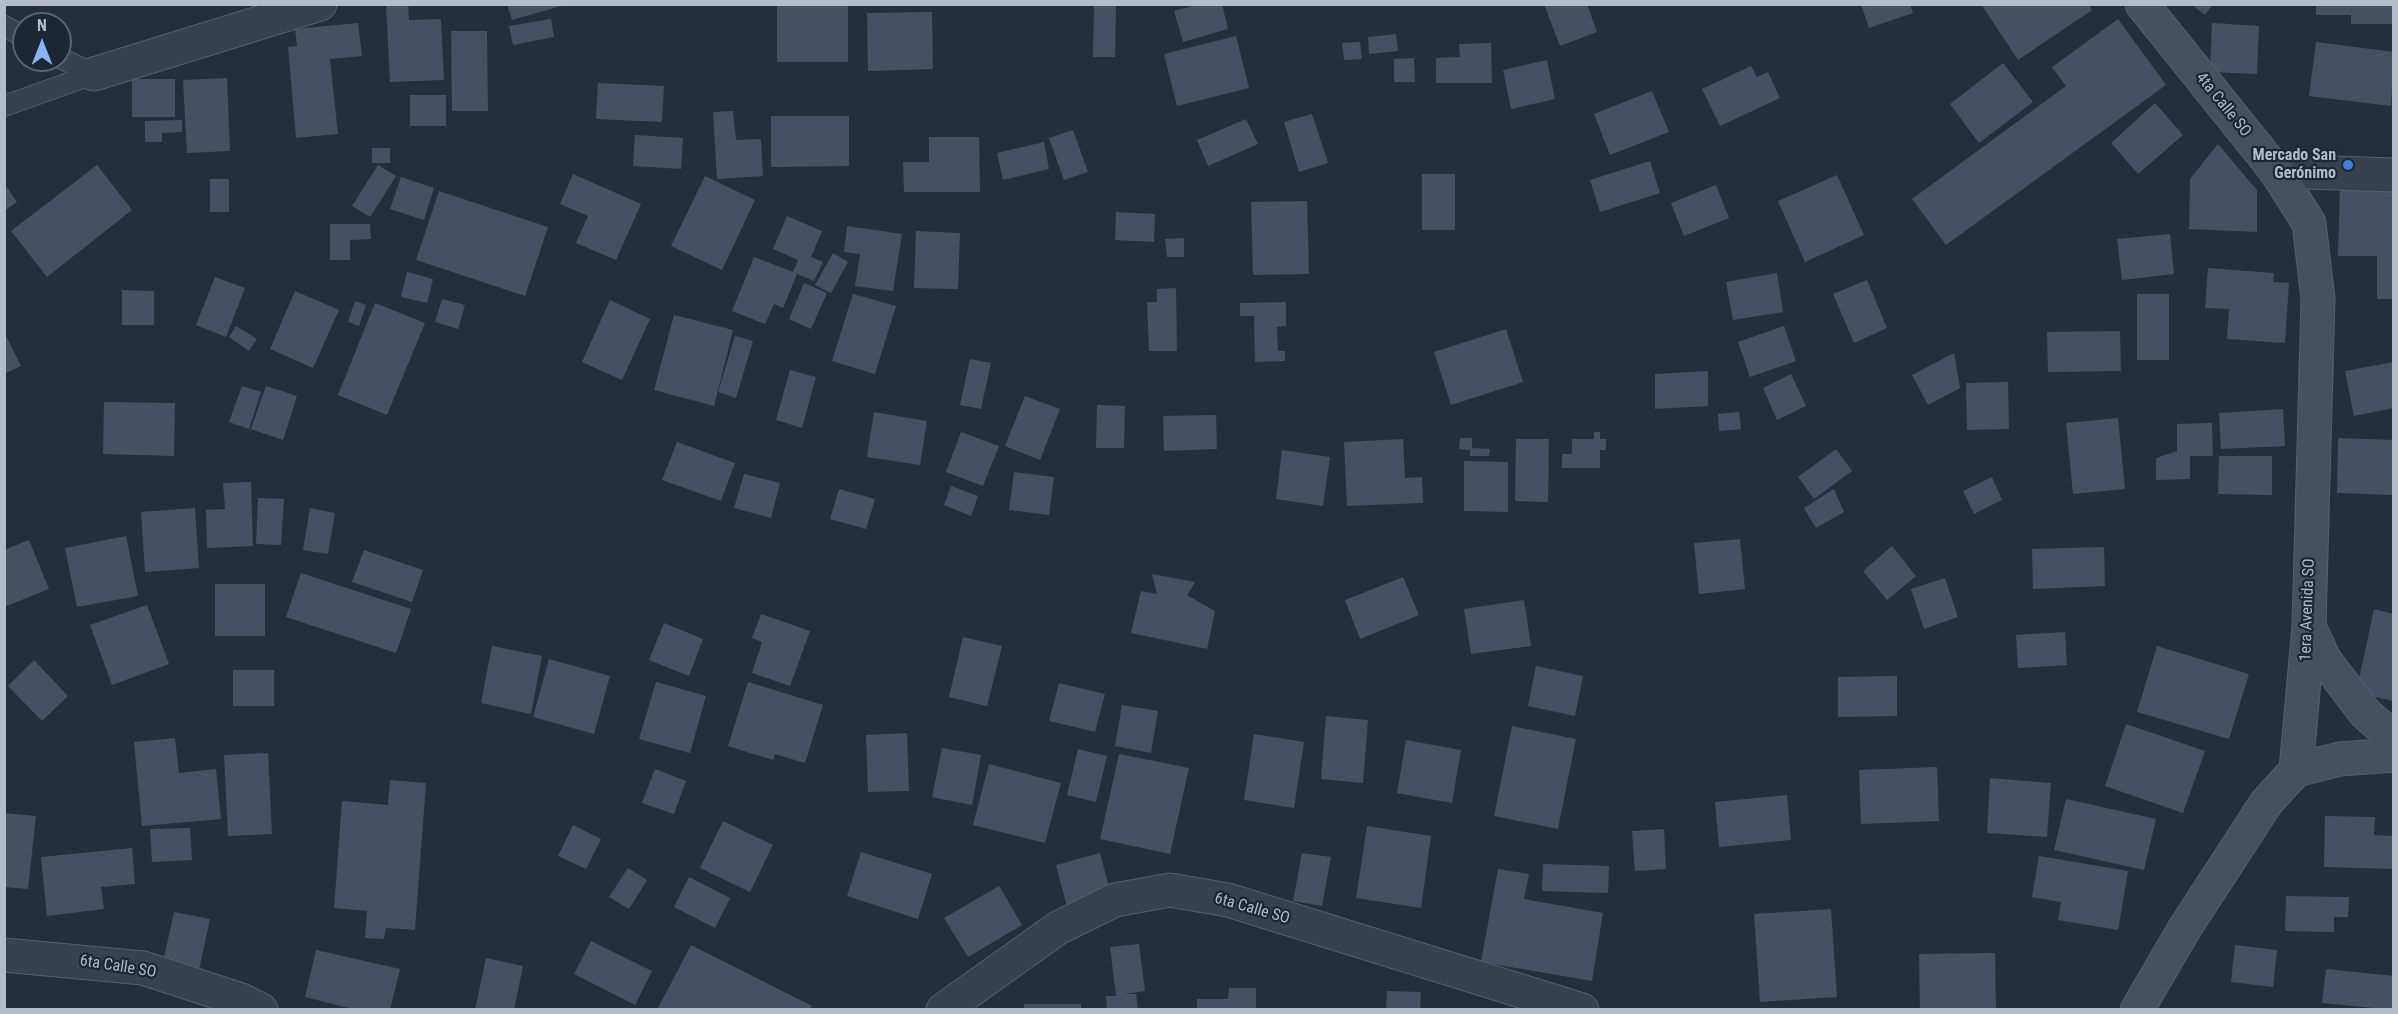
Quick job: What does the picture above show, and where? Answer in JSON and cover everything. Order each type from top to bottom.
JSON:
[{"type":"street","points":[[94,74],[320,4]]},
{"type":"street","name":"4ta Calle SO","points":[[2142,4],[2276,171]]},
{"type":"street","points":[[2276,171],[2394,175]]},
{"type":"street","name":"1era Avenida SO","points":[[2276,171],[2309,223],[2318,299],[2309,626],[2296,770]]},
{"type":"street","points":[[2309,626],[2324,658],[2365,712],[2394,739]]},
{"type":"street","points":[[2135,1008],[2266,803],[2296,770],[2340,759],[2394,755]]},
{"type":"street","name":"6ta Calle SO","points":[[944,1010],[1058,928],[1115,900],[1170,890],[1228,900],[1582,1010]]},
{"type":"street","name":"6ta Calle SO","points":[[4,955],[143,968],[241,1000],[261,1010]]},
{"type":"lane","points":[[72,64],[94,74]]},
{"type":"lane","points":[[4,106],[94,74]]},
{"type":"building","points":[[408,4],[409,20],[441,19],[444,80],[390,82],[386,5]]},
{"type":"building","points":[[507,4],[565,4],[565,5],[512,20]]},
{"type":"building","points":[[777,4],[848,4],[848,62],[777,62]]},
{"type":"building","points":[[1199,4],[1222,4],[1228,29],[1183,42],[1174,11]]},
{"type":"building","points":[[1544,4],[1587,4],[1597,32],[1560,46]]},
{"type":"building","points":[[1861,4],[1910,4],[1913,13],[1869,28]]},
{"type":"building","points":[[1981,4],[2088,4],[2092,10],[2018,60]]},
{"type":"building","points":[[2191,4],[2213,4],[2205,15]]},
{"type":"building","points":[[1094,5],[1116,5],[1115,57],[1093,57]]},
{"type":"building","points":[[2316,5],[2394,5],[2394,24],[2351,24],[2351,15],[2316,15]]},
{"type":"building","points":[[932,12],[933,69],[868,71],[867,13]]},
{"type":"building","points":[[551,19],[554,37],[513,45],[509,26]]},
{"type":"building","points":[[2118,19],[2166,85],[1946,245],[1912,199],[2066,86],[2052,67]]},
{"type":"building","points":[[358,23],[362,56],[330,59],[338,134],[296,138],[288,47],[297,46],[295,29]]},
{"type":"building","points":[[2212,23],[2259,26],[2257,74],[2210,72]]},
{"type":"building","points":[[451,31],[487,31],[488,111],[452,111]]},
{"type":"building","points":[[1396,34],[1398,51],[1369,54],[1368,37]]},
{"type":"building","points":[[1236,36],[1249,88],[1177,106],[1164,54]]},
{"type":"building","points":[[1360,42],[1362,59],[1344,60],[1342,43]]},
{"type":"building","points":[[2316,42],[2394,52],[2391,106],[2309,96]]},
{"type":"building","points":[[1491,43],[1492,83],[1436,83],[1436,58],[1460,57],[1459,44]]},
{"type":"building","points":[[1414,58],[1415,82],[1394,82],[1394,59]]},
{"type":"building","points":[[1547,60],[1555,99],[1511,109],[1503,70]]},
{"type":"building","points":[[2003,63],[2033,102],[1979,143],[1950,104]]},
{"type":"building","points":[[1751,66],[1757,77],[1768,72],[1780,98],[1720,126],[1702,89]]},
{"type":"building","points":[[227,78],[230,151],[187,153],[183,80]]},
{"type":"building","points":[[132,79],[175,79],[175,117],[132,117]]},
{"type":"building","points":[[598,83],[664,86],[662,122],[596,119]]},
{"type":"building","points":[[1652,91],[1669,132],[1610,155],[1594,114]]},
{"type":"building","points":[[410,95],[446,95],[446,126],[410,126]]},
{"type":"building","points":[[2155,103],[2183,135],[2138,174],[2111,143]]},
{"type":"building","points":[[733,111],[736,140],[761,139],[763,176],[717,179],[713,112]]},
{"type":"building","points":[[1312,114],[1328,163],[1299,172],[1284,122]]},
{"type":"building","points":[[771,116],[849,116],[849,166],[771,167]]},
{"type":"building","points":[[1246,119],[1258,144],[1208,166],[1197,140]]},
{"type":"building","points":[[182,120],[182,132],[162,133],[162,142],[145,142],[145,121]]},
{"type":"building","points":[[1073,130],[1088,172],[1064,180],[1049,138]]},
{"type":"building","points":[[635,135],[683,138],[681,169],[633,166]]},
{"type":"building","points":[[929,137],[979,137],[980,192],[904,192],[903,162],[929,162]]},
{"type":"building","points":[[1044,142],[1049,169],[1003,180],[997,153]]},
{"type":"building","points":[[2218,144],[2257,190],[2257,232],[2189,229],[2190,179]]},
{"type":"building","points":[[372,148],[390,148],[390,163],[372,163]]},
{"type":"building","points":[[1650,161],[1660,193],[1600,212],[1590,180]]},
{"type":"building","points":[[97,165],[132,210],[47,277],[11,231]]},
{"type":"building","points":[[378,165],[396,176],[370,217],[352,206]]},
{"type":"building","points":[[573,174],[641,204],[616,260],[576,243],[588,216],[560,204]]},
{"type":"building","points":[[1422,174],[1455,174],[1455,230],[1422,230]]},
{"type":"building","points":[[1837,175],[1864,235],[1805,262],[1778,201]]},
{"type":"building","points":[[705,176],[755,200],[722,270],[671,246]]},
{"type":"building","points":[[401,177],[434,188],[424,220],[390,209]]},
{"type":"building","points":[[210,179],[229,179],[229,212],[210,212]]},
{"type":"building","points":[[4,183],[17,202],[4,211]]},
{"type":"building","points":[[2340,183],[2394,184],[2394,299],[2377,299],[2377,256],[2338,256]]},
{"type":"building","points":[[1716,185],[1729,218],[1684,236],[1671,203]]},
{"type":"building","points":[[439,191],[548,227],[525,296],[416,260]]},
{"type":"building","points":[[1307,201],[1309,274],[1253,275],[1251,202]]},
{"type":"building","points":[[1116,212],[1155,214],[1154,242],[1115,240]]},
{"type":"building","points":[[787,216],[822,231],[811,257],[823,262],[814,281],[797,274],[783,308],[774,304],[765,324],[732,311],[754,257],[793,272],[798,260],[773,249]]},
{"type":"building","points":[[330,224],[370,224],[371,239],[350,240],[350,260],[330,260]]},
{"type":"building","points":[[847,226],[902,234],[893,291],[855,286],[860,254],[844,252]]},
{"type":"building","points":[[916,231],[960,233],[958,289],[914,288]]},
{"type":"building","points":[[2170,234],[2174,274],[2122,280],[2117,239]]},
{"type":"building","points":[[1184,238],[1184,257],[1167,257],[1165,239]]},
{"type":"building","points":[[833,253],[848,262],[831,293],[815,285]]},
{"type":"building","points":[[2208,268],[2274,273],[2273,282],[2289,283],[2285,343],[2227,339],[2229,309],[2205,308]]},
{"type":"building","points":[[407,272],[433,279],[427,303],[401,297]]},
{"type":"building","points":[[1777,273],[1783,312],[1733,320],[1726,282]]},
{"type":"building","points":[[215,277],[245,288],[226,337],[196,325]]},
{"type":"building","points":[[1867,280],[1887,328],[1854,343],[1833,294]]},
{"type":"building","points":[[804,283],[827,293],[811,329],[789,319]]},
{"type":"building","points":[[1176,288],[1177,351],[1149,351],[1147,302],[1157,302],[1157,289]]},
{"type":"building","points":[[122,290],[154,291],[154,325],[122,325]]},
{"type":"building","points":[[295,291],[339,310],[313,368],[270,349]]},
{"type":"building","points":[[853,294],[896,306],[875,374],[832,361]]},
{"type":"building","points":[[2137,294],[2169,294],[2169,360],[2137,360]]},
{"type":"building","points":[[442,299],[465,305],[458,329],[435,322]]},
{"type":"building","points":[[610,300],[650,319],[622,380],[582,362]]},
{"type":"building","points":[[355,301],[366,305],[359,326],[348,322]]},
{"type":"building","points":[[1286,302],[1286,326],[1277,327],[1278,351],[1285,351],[1285,361],[1255,362],[1254,316],[1240,316],[1240,303]]},
{"type":"building","points":[[375,303],[425,323],[387,415],[338,395]]},
{"type":"building","points":[[674,315],[733,330],[714,406],[654,390]]},
{"type":"building","points":[[236,326],[257,339],[249,351],[229,337]]},
{"type":"building","points":[[1784,326],[1796,361],[1750,377],[1738,342]]},
{"type":"building","points":[[1506,329],[1523,382],[1451,405],[1434,352]]},
{"type":"building","points":[[2120,331],[2121,371],[2048,372],[2047,332]]},
{"type":"building","points":[[4,332],[21,366],[4,374]]},
{"type":"building","points":[[735,336],[753,341],[736,398],[718,392]]},
{"type":"building","points":[[1954,353],[1960,388],[1928,405],[1912,375]]},
{"type":"building","points":[[970,359],[991,363],[981,409],[960,405]]},
{"type":"building","points":[[2394,362],[2394,408],[2354,416],[2345,371]]},
{"type":"building","points":[[790,370],[816,377],[802,428],[776,420]]},
{"type":"building","points":[[1708,371],[1708,406],[1655,409],[1655,374]]},
{"type":"building","points":[[1791,374],[1806,406],[1777,420],[1763,388]]},
{"type":"building","points":[[2008,382],[2009,429],[1967,430],[1966,383]]},
{"type":"building","points":[[242,386],[261,392],[249,429],[229,422]]},
{"type":"building","points":[[266,386],[297,396],[283,440],[251,429]]},
{"type":"building","points":[[1025,396],[1060,409],[1040,460],[1005,446]]},
{"type":"building","points":[[104,402],[175,403],[174,456],[103,454]]},
{"type":"building","points":[[1097,405],[1125,406],[1124,448],[1096,448]]},
{"type":"building","points":[[2283,409],[2285,446],[2221,449],[2219,413]]},
{"type":"building","points":[[874,412],[927,421],[920,465],[867,457]]},
{"type":"building","points":[[1739,412],[1741,429],[1719,431],[1718,414]]},
{"type":"building","points":[[1216,415],[1217,449],[1164,451],[1163,416]]},
{"type":"building","points":[[2118,418],[2125,489],[2073,494],[2066,423]]},
{"type":"building","points":[[2212,423],[2213,456],[2190,456],[2190,479],[2156,480],[2156,458],[2177,451],[2177,424]]},
{"type":"building","points":[[961,432],[999,446],[983,486],[946,472]]},
{"type":"building","points":[[1594,432],[1600,432],[1600,439],[1606,439],[1606,450],[1600,450],[1600,468],[1562,468],[1562,454],[1572,454],[1572,439],[1594,439]]},
{"type":"building","points":[[1460,438],[1472,438],[1472,448],[1490,449],[1489,456],[1470,456],[1470,450],[1459,449]]},
{"type":"building","points":[[2338,438],[2394,440],[2394,495],[2337,493]]},
{"type":"building","points":[[1403,439],[1405,478],[1422,477],[1423,503],[1347,506],[1344,442]]},
{"type":"building","points":[[1516,439],[1549,439],[1548,502],[1515,501]]},
{"type":"building","points":[[677,442],[735,463],[721,501],[662,480]]},
{"type":"building","points":[[1836,449],[1852,471],[1814,499],[1798,477]]},
{"type":"building","points":[[1282,450],[1330,457],[1323,506],[1276,499]]},
{"type":"building","points":[[2219,456],[2272,456],[2272,495],[2218,494]]},
{"type":"building","points":[[1464,461],[1508,462],[1508,512],[1464,511]]},
{"type":"building","points":[[1014,472],[1054,477],[1049,515],[1009,510]]},
{"type":"building","points":[[744,474],[780,483],[771,518],[734,508]]},
{"type":"building","points":[[1992,477],[2002,500],[1974,514],[1963,491]]},
{"type":"building","points":[[251,482],[253,546],[207,548],[206,510],[225,509],[223,483]]},
{"type":"building","points":[[951,486],[978,496],[971,516],[944,505]]},
{"type":"building","points":[[839,489],[875,499],[866,529],[830,519]]},
{"type":"building","points":[[1834,489],[1844,512],[1816,528],[1804,508]]},
{"type":"building","points":[[258,498],[284,499],[281,545],[256,544]]},
{"type":"building","points":[[195,508],[199,568],[145,572],[141,512]]},
{"type":"building","points":[[310,508],[335,513],[328,554],[303,550]]},
{"type":"building","points":[[126,536],[138,596],[77,607],[65,548]]},
{"type":"building","points":[[1740,539],[1745,589],[1699,594],[1694,543]]},
{"type":"building","points":[[29,540],[49,589],[4,607],[4,550]]},
{"type":"building","points":[[1892,546],[1916,576],[1887,600],[1863,571]]},
{"type":"building","points":[[2104,547],[2105,586],[2033,589],[2032,549]]},
{"type":"building","points":[[364,550],[423,570],[412,602],[352,582]]},
{"type":"building","points":[[301,573],[411,609],[396,653],[286,617]]},
{"type":"building","points":[[1152,574],[1195,582],[1187,595],[1215,611],[1207,649],[1131,633],[1141,591],[1157,594]]},
{"type":"building","points":[[1403,577],[1419,615],[1360,639],[1345,600]]},
{"type":"building","points":[[1945,578],[1958,617],[1924,629],[1911,589]]},
{"type":"building","points":[[215,584],[265,584],[265,636],[215,636]]},
{"type":"building","points":[[1524,600],[1531,646],[1471,654],[1464,609]]},
{"type":"building","points":[[147,605],[169,664],[112,685],[90,625]]},
{"type":"building","points":[[2374,609],[2394,614],[2394,701],[2356,693]]},
{"type":"building","points":[[761,614],[810,631],[790,686],[752,673],[762,642],[752,638]]},
{"type":"building","points":[[664,623],[703,639],[689,676],[649,660]]},
{"type":"building","points":[[2065,632],[2067,665],[2018,668],[2016,635]]},
{"type":"building","points":[[963,637],[1002,646],[987,706],[949,697]]},
{"type":"building","points":[[492,646],[542,656],[531,714],[481,703]]},
{"type":"building","points":[[2157,646],[2249,674],[2229,739],[2137,712]]},
{"type":"building","points":[[549,659],[610,676],[594,734],[533,717]]},
{"type":"building","points":[[34,660],[68,696],[42,721],[8,686]]},
{"type":"building","points":[[1536,666],[1583,676],[1575,716],[1528,706]]},
{"type":"building","points":[[233,670],[274,670],[274,706],[233,706]]},
{"type":"building","points":[[1897,676],[1897,716],[1838,717],[1838,677]]},
{"type":"building","points":[[656,682],[706,696],[690,753],[639,739]]},
{"type":"building","points":[[748,682],[823,705],[805,763],[775,754],[773,760],[728,746]]},
{"type":"building","points":[[1059,683],[1105,694],[1095,732],[1049,721]]},
{"type":"building","points":[[1122,705],[1158,711],[1151,753],[1115,746]]},
{"type":"building","points":[[1326,716],[1368,720],[1363,783],[1321,779]]},
{"type":"building","points":[[2126,724],[2205,751],[2183,813],[2105,786]]},
{"type":"building","points":[[1512,726],[1576,739],[1558,829],[1494,816]]},
{"type":"building","points":[[907,733],[909,791],[868,792],[866,735]]},
{"type":"building","points":[[1254,734],[1304,742],[1294,808],[1244,800]]},
{"type":"building","points":[[175,738],[179,773],[216,769],[221,819],[142,826],[134,742]]},
{"type":"building","points":[[1406,740],[1461,750],[1452,803],[1397,793]]},
{"type":"building","points":[[942,748],[981,755],[972,805],[932,797]]},
{"type":"building","points":[[1078,749],[1107,756],[1096,802],[1067,795]]},
{"type":"building","points":[[268,753],[272,834],[228,836],[224,755]]},
{"type":"building","points":[[1119,754],[1189,768],[1170,854],[1100,839]]},
{"type":"building","points":[[989,764],[1061,783],[1045,843],[973,825]]},
{"type":"building","points":[[1937,767],[1939,821],[1861,824],[1859,770]]},
{"type":"building","points":[[655,769],[686,781],[674,814],[642,803]]},
{"type":"building","points":[[1990,778],[2051,783],[2047,837],[1987,833]]},
{"type":"building","points":[[390,780],[426,783],[415,930],[386,928],[384,939],[365,938],[367,911],[334,908],[342,801],[388,805]]},
{"type":"building","points":[[1787,795],[1791,840],[1719,847],[1715,802]]},
{"type":"building","points":[[2066,799],[2156,819],[2144,870],[2054,850]]},
{"type":"building","points":[[4,813],[36,816],[28,889],[4,887]]},
{"type":"building","points":[[2325,816],[2375,817],[2374,835],[2394,836],[2394,869],[2324,867]]},
{"type":"building","points":[[723,821],[773,845],[750,892],[700,868]]},
{"type":"building","points":[[573,825],[601,839],[586,869],[558,856]]},
{"type":"building","points":[[1367,826],[1431,836],[1421,908],[1356,898]]},
{"type":"building","points":[[190,828],[192,860],[152,862],[150,829]]},
{"type":"building","points":[[1664,829],[1666,869],[1635,871],[1632,831]]},
{"type":"building","points":[[132,848],[135,884],[101,887],[104,909],[47,916],[41,857]]},
{"type":"building","points":[[861,852],[932,874],[918,919],[847,896]]},
{"type":"building","points":[[1100,853],[1111,895],[1067,907],[1056,865]]},
{"type":"building","points":[[1302,853],[1331,857],[1322,906],[1293,901]]},
{"type":"building","points":[[2039,856],[2128,871],[2118,930],[2058,920],[2061,902],[2032,897]]},
{"type":"building","points":[[1543,864],[1609,866],[1608,893],[1542,891]]},
{"type":"building","points":[[628,868],[647,880],[629,909],[609,897]]},
{"type":"building","points":[[1498,869],[1529,874],[1524,899],[1603,913],[1592,981],[1481,962]]},
{"type":"building","points":[[689,877],[730,898],[715,928],[674,907]]},
{"type":"building","points":[[999,886],[1022,925],[968,957],[944,918]]},
{"type":"building","points":[[2286,896],[2349,897],[2348,917],[2334,917],[2334,932],[2285,931]]},
{"type":"building","points":[[1831,909],[1837,997],[1760,1002],[1754,914]]},
{"type":"building","points":[[174,912],[210,919],[199,970],[163,962]]},
{"type":"building","points":[[591,941],[652,971],[635,1005],[574,974]]},
{"type":"building","points":[[1139,944],[1145,991],[1125,994],[1136,994],[1138,1010],[1107,1010],[1106,996],[1116,996],[1110,947]]},
{"type":"building","points":[[691,945],[812,1006],[810,1010],[657,1010]]},
{"type":"building","points":[[2235,945],[2277,950],[2273,987],[2231,982]]},
{"type":"building","points":[[316,950],[400,969],[390,1010],[357,1010],[305,997]]},
{"type":"building","points":[[1995,953],[1996,1010],[1920,1010],[1919,954]]},
{"type":"building","points":[[486,958],[523,966],[514,1010],[475,1010]]},
{"type":"building","points":[[2326,969],[2394,976],[2394,1010],[2322,1003]]},
{"type":"building","points":[[1229,988],[1256,988],[1256,1010],[1197,1010],[1197,999],[1228,999]]},
{"type":"building","points":[[1387,991],[1421,992],[1420,1010],[1386,1010]]},
{"type":"building","points":[[1024,1004],[1081,1004],[1081,1010],[1024,1010]]},
{"type":"place","name":"Mercado San Gerónimo","points":[[2348,165]]}]
